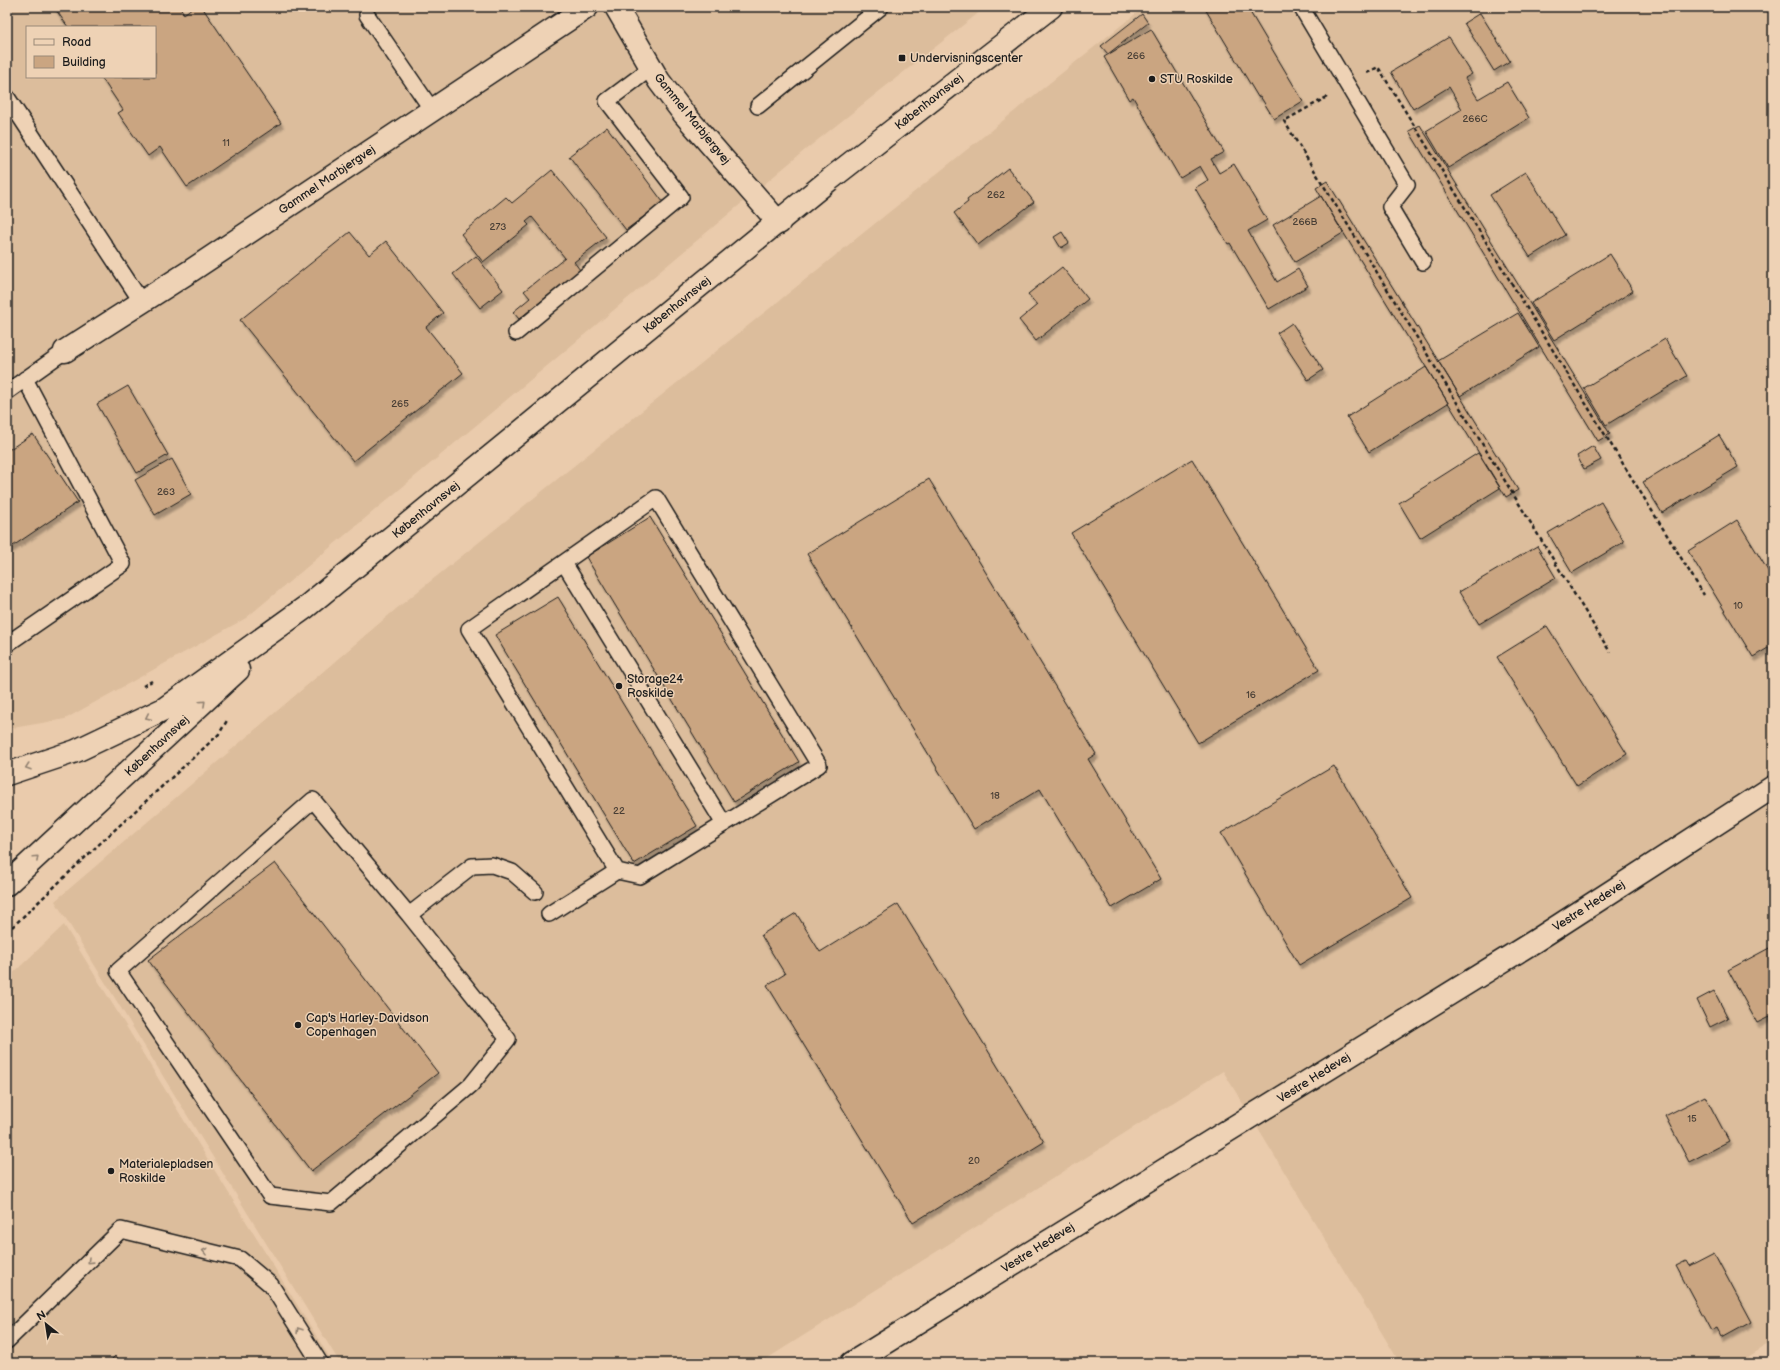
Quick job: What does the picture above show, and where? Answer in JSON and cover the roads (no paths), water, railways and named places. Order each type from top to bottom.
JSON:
[{"type":"street","name":"Gammel Marbjergvej","points":[[65,351],[141,301],[192,270],[587,7]]},
{"type":"street","name":"Gammel Marbjergvej","points":[[616,7],[651,68],[684,114],[779,223]]},
{"type":"street","name":"Københavnsvej","points":[[7,774],[76,751],[164,709],[306,607],[779,223],[829,180],[1051,7]]},
{"type":"street","name":"Københavnsvej","points":[[7,884],[306,607]]},
{"type":"street","name":"Vestre Hedevej","points":[[852,1363],[1536,941],[1773,787]]},
{"type":"lane","points":[[758,106],[881,7]]},
{"type":"lane","points":[[1301,7],[1407,185],[1390,207],[1423,262]]},
{"type":"lane","points":[[366,15],[432,110]]},
{"type":"lane","points":[[516,333],[681,197],[607,101],[651,68]]},
{"type":"lane","points":[[7,97],[141,301]]},
{"type":"lane","points":[[7,392],[65,351]]},
{"type":"lane","points":[[7,644],[123,564],[25,380]]},
{"type":"lane","points":[[549,914],[617,871],[640,876],[819,766],[656,498],[469,629],[617,871]]},
{"type":"lane","points":[[564,563],[724,824]]},
{"type":"lane","points":[[313,800],[409,915],[508,1039],[471,1085],[331,1203],[270,1196],[118,971],[313,800]]},
{"type":"lane","points":[[409,915],[472,866],[492,865],[512,872],[535,892]]},
{"type":"lane","points":[[7,1341],[121,1230],[240,1259],[271,1285],[320,1363]]},
{"type":"place","name":"Undervisningscenter","points":[[902,58]]},
{"type":"place","name":"STU Roskilde","points":[[1152,79]]},
{"type":"place","name":"Storage24 Roskilde","points":[[619,686]]},
{"type":"place","name":"Cap's Harley-Davidson Copenhagen","points":[[298,1025]]},
{"type":"place","name":"Materialepladsen Roskilde","points":[[111,1171]]}]
